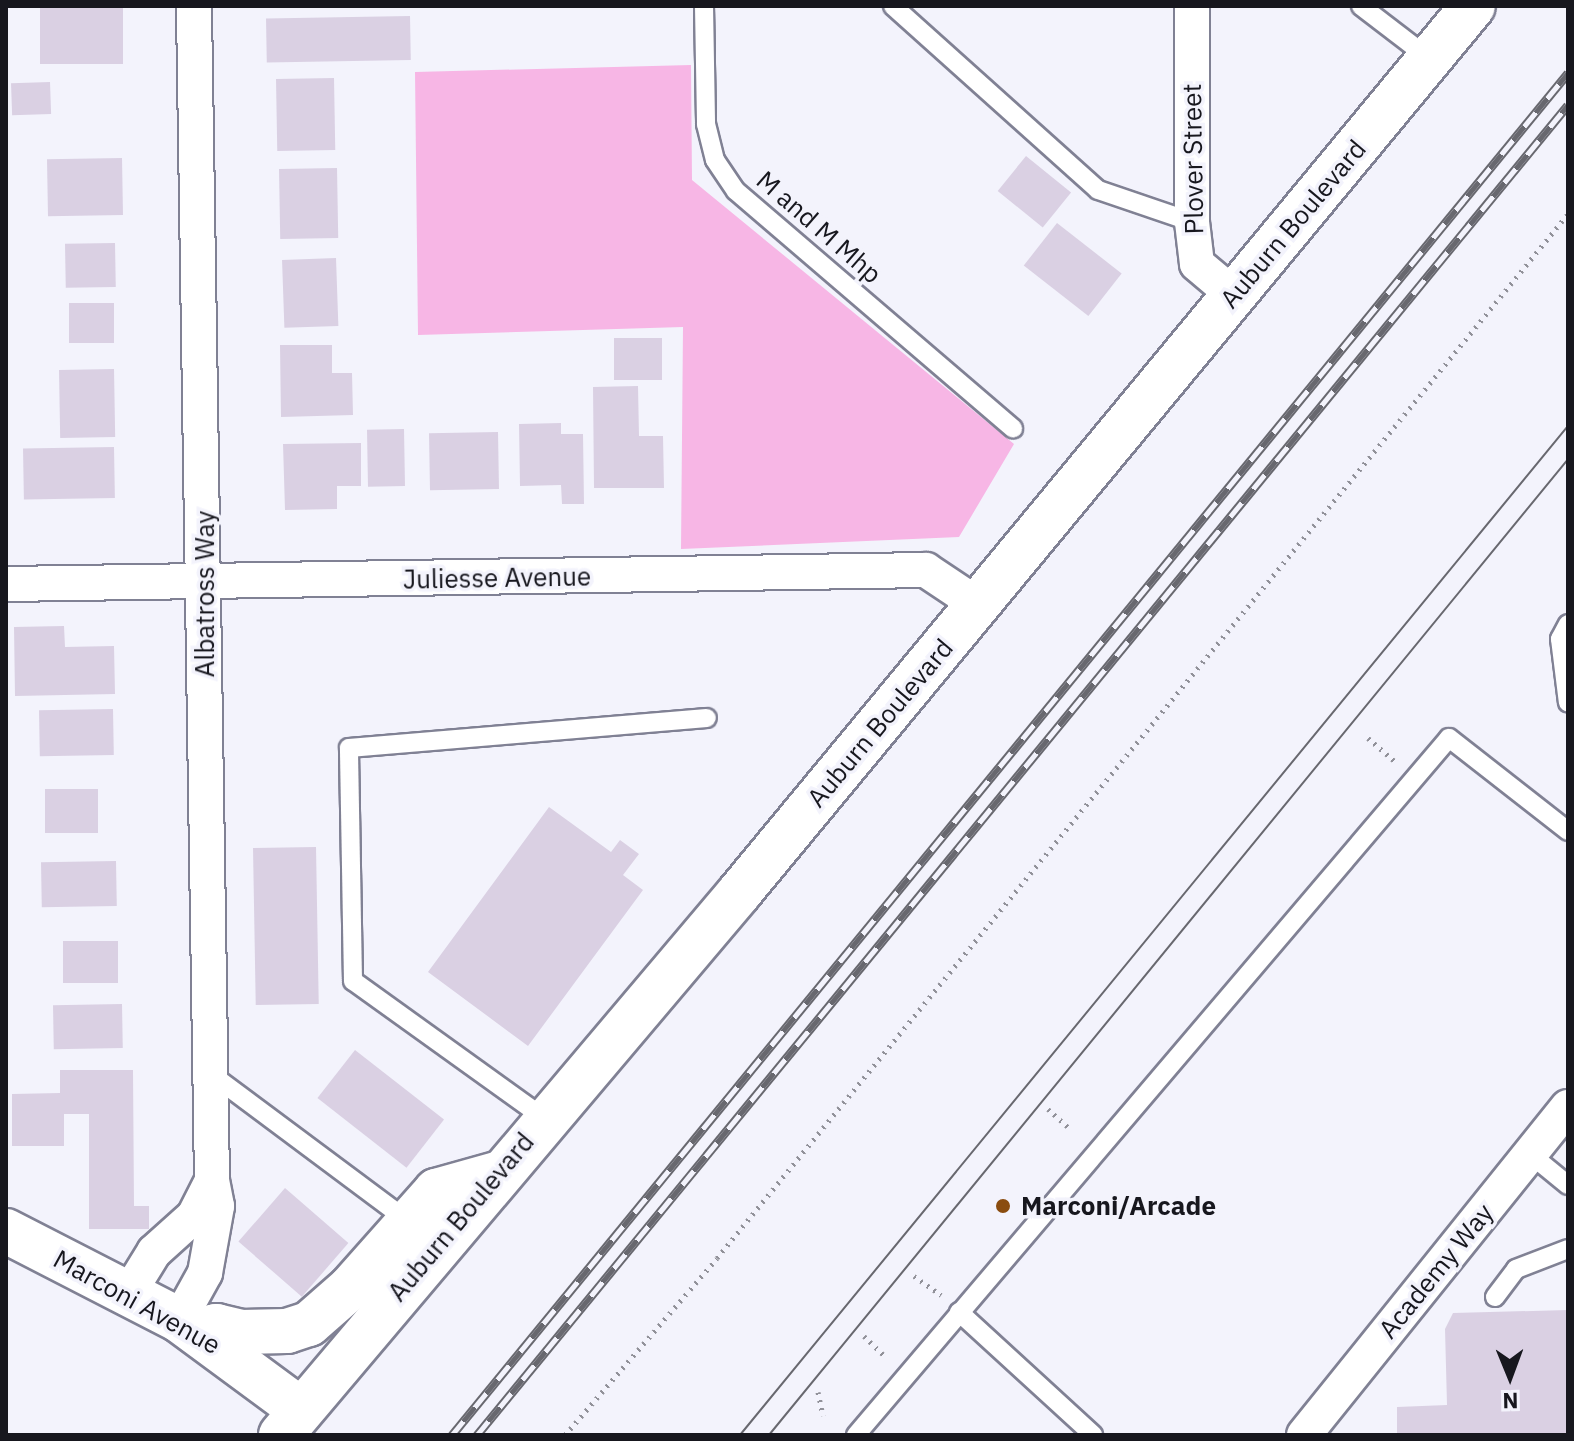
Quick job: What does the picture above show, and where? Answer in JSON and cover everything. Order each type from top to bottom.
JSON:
[{"type":"street","name":"Albatross Way","points":[[187,1325],[205,1273],[217,1206],[212,1181],[194,6]]},
{"type":"street","name":"Plover Street","points":[[1192,6],[1192,222],[1197,264],[1234,295]]},
{"type":"street","name":"Auburn Boulevard","points":[[291,1423],[544,1118],[739,893],[1473,6]]},
{"type":"street","name":"Juliesse Avenue","points":[[6,584],[926,570],[977,604]]},
{"type":"street","name":"Academy Way","points":[[1304,1435],[1568,1107]]},
{"type":"street","points":[[187,1325],[216,1326],[241,1332],[287,1331],[309,1324],[350,1288],[407,1220],[436,1191],[497,1174]]},
{"type":"street","name":"Albatross Way","points":[[130,1291],[154,1252],[194,1216],[212,1181]]},
{"type":"street","name":"Marconi Avenue","points":[[6,1231],[130,1291],[187,1325],[291,1423]]},
{"type":"lane","name":"M and M Mhp","points":[[704,6],[706,124],[715,160],[736,191],[1013,428]]},
{"type":"lane","points":[[893,6],[1098,190],[1192,222]]},
{"type":"lane","points":[[1361,6],[1430,59]]},
{"type":"lane","points":[[1568,624],[1560,639],[1568,703]]},
{"type":"lane","points":[[544,1118],[353,981],[349,748],[707,718]]},
{"type":"lane","points":[[856,1435],[954,1306],[1449,738],[1568,831]]},
{"type":"lane","points":[[211,1074],[407,1220]]},
{"type":"lane","points":[[1530,1154],[1568,1185]]},
{"type":"lane","points":[[1495,1297],[1516,1269],[1568,1249]]},
{"type":"lane","points":[[954,1306],[1093,1435]]},
{"type":"path","points":[[565,1435],[738,1233],[1568,214]]},
{"type":"path","points":[[1368,738],[1414,779]]},
{"type":"path","points":[[1048,1109],[1071,1130]]},
{"type":"path","points":[[914,1276],[954,1306]]},
{"type":"path","points":[[864,1336],[885,1356]]},
{"type":"path","points":[[818,1392],[823,1415]]},
{"type":"shaded area","points":[[691,65],[692,180],[1014,444],[959,537],[681,549],[683,327],[418,335],[415,72]]},
{"type":"building","points":[[40,6],[123,6],[123,64],[40,64]]},
{"type":"building","points":[[410,16],[411,60],[267,63],[266,19]]},
{"type":"building","points":[[334,78],[335,150],[277,151],[276,79]]},
{"type":"building","points":[[50,82],[51,114],[12,115],[11,83]]},
{"type":"building","points":[[1026,156],[1071,193],[1043,227],[998,191]]},
{"type":"building","points":[[122,158],[123,215],[48,216],[47,159]]},
{"type":"building","points":[[337,168],[338,238],[280,239],[279,169]]},
{"type":"building","points":[[1057,223],[1122,273],[1088,316],[1024,266]]},
{"type":"building","points":[[115,243],[116,287],[66,288],[65,244]]},
{"type":"building","points":[[336,258],[338,326],[284,328],[282,260]]},
{"type":"building","points":[[69,303],[114,303],[114,343],[69,343]]},
{"type":"building","points":[[614,338],[662,338],[662,380],[614,380]]},
{"type":"building","points":[[280,345],[332,345],[332,373],[352,373],[353,415],[281,417]]},
{"type":"building","points":[[114,369],[115,437],[60,438],[59,370]]},
{"type":"building","points":[[638,386],[639,436],[663,436],[664,488],[594,488],[593,387]]},
{"type":"building","points":[[561,423],[561,434],[583,434],[584,504],[562,504],[561,485],[520,486],[519,424]]},
{"type":"building","points":[[404,429],[405,486],[368,487],[367,430]]},
{"type":"building","points":[[498,432],[499,489],[430,490],[429,433]]},
{"type":"building","points":[[361,443],[361,486],[337,486],[337,509],[285,510],[283,444]]},
{"type":"building","points":[[114,447],[115,498],[24,500],[23,449]]},
{"type":"building","points":[[64,626],[65,647],[114,646],[115,694],[15,696],[14,627]]},
{"type":"building","points":[[113,709],[114,755],[40,756],[39,710]]},
{"type":"building","points":[[45,789],[98,789],[98,833],[45,833]]},
{"type":"building","points":[[549,807],[611,852],[620,840],[639,854],[623,875],[643,890],[528,1046],[428,972]]},
{"type":"building","points":[[316,847],[319,1004],[256,1005],[253,848]]},
{"type":"building","points":[[116,861],[117,906],[42,907],[41,862]]},
{"type":"building","points":[[63,941],[118,941],[118,983],[63,983]]},
{"type":"building","points":[[122,1004],[123,1048],[54,1049],[53,1005]]},
{"type":"building","points":[[355,1050],[444,1120],[406,1168],[317,1098]]},
{"type":"building","points":[[60,1070],[133,1070],[134,1206],[149,1206],[149,1229],[89,1229],[89,1114],[64,1114],[64,1146],[12,1146],[12,1094],[60,1093]]},
{"type":"building","points":[[285,1188],[348,1243],[302,1297],[238,1242]]},
{"type":"building","points":[[1568,1310],[1568,1435],[1397,1435],[1397,1407],[1447,1405],[1445,1329],[1453,1313]]},
{"type":"tram line","points":[[740,1435],[1568,426]]},
{"type":"tram line","points":[[769,1435],[1568,459]]},
{"type":"railway","points":[[452,1435],[1568,73]]},
{"type":"railway","points":[[477,1435],[1568,105]]},
{"type":"place","name":"Marconi/Arcade","points":[[1003,1206]]}]
